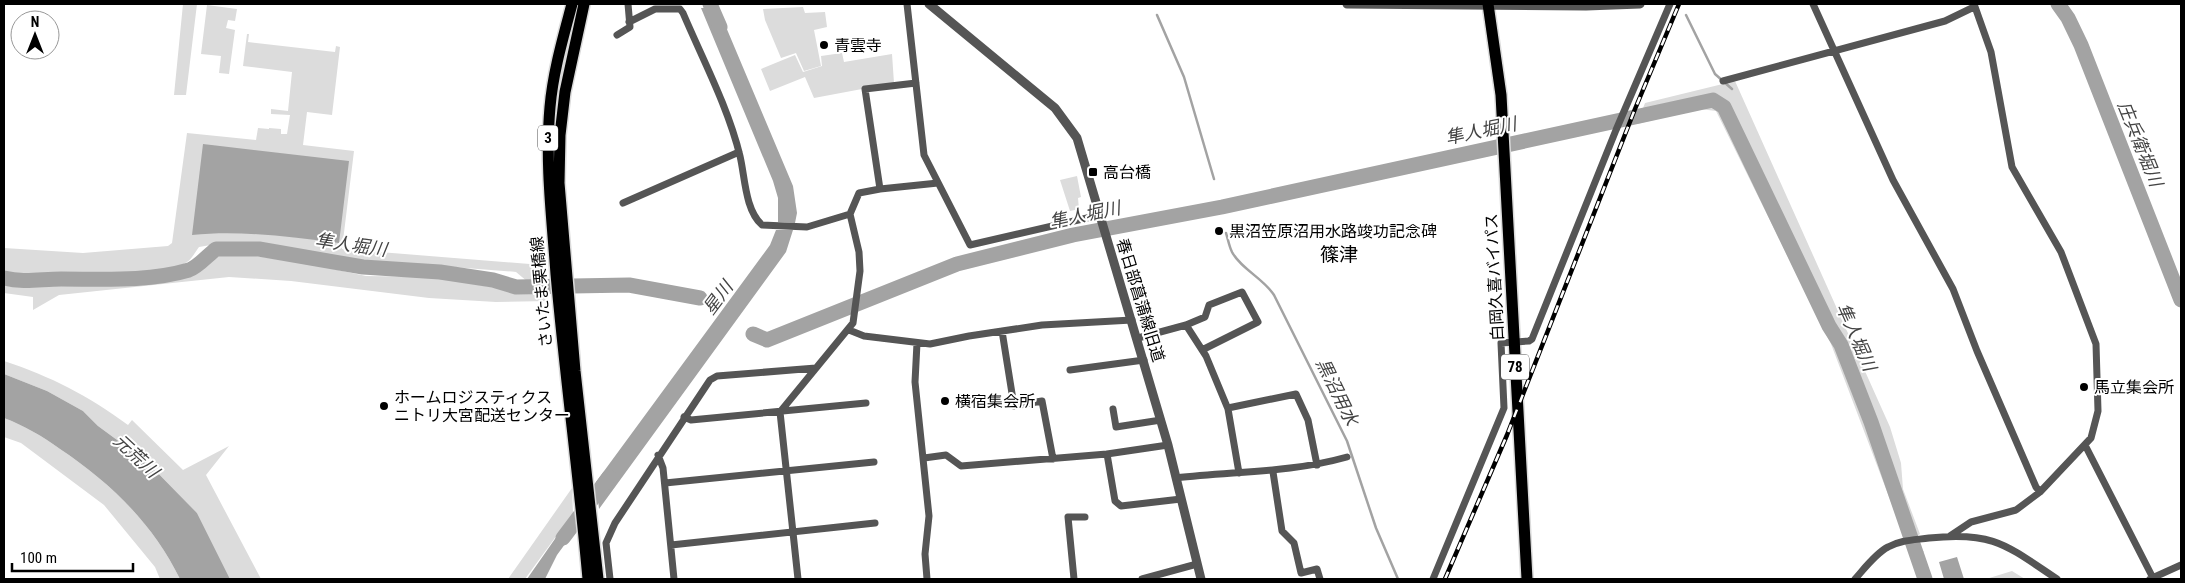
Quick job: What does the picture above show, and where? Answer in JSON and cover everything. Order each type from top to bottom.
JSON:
[{"type":"main road","name":"さいたま栗橋線","points":[[572,4],[558,54],[550,108],[548,184],[561,274],[578,489],[588,579]]},
{"type":"main road","name":"さいたま栗橋線","points":[[561,274],[560,135],[569,69],[584,4]]},
{"type":"main road","name":"白岡久喜バイパス","points":[[1488,4],[1498,72],[1504,155],[1526,579]]},
{"type":"main road","name":"さいたま栗橋線","points":[[563,294],[587,476],[598,579]]},
{"type":"street","points":[[617,35],[630,27],[628,4]]},
{"type":"street","points":[[907,4],[924,155],[970,245],[1101,218]]},
{"type":"street","name":"春日部菖蒲線旧道","points":[[929,4],[1055,108],[1067,122],[1083,154],[1168,444],[1201,579]]},
{"type":"street","points":[[1347,4],[1586,6],[1640,4]]},
{"type":"street","points":[[1433,579],[1504,408],[1501,343],[1529,341],[1532,339],[1616,130],[1670,4]]},
{"type":"street","points":[[1813,4],[1893,180],[1953,289],[1977,351],[2036,487],[2040,492]]},
{"type":"street","points":[[1723,81],[1945,20],[1974,6],[1991,52],[2012,168],[2061,252],[2096,344],[2098,411],[2091,438],[2040,492],[2016,510],[1971,522],[1950,536]]},
{"type":"street","points":[[629,22],[655,9],[680,9],[728,120],[739,152],[752,210],[758,222],[766,226],[797,227],[850,214]]},
{"type":"street","points":[[880,189],[865,89],[916,83]]},
{"type":"street","points":[[623,203],[739,152]]},
{"type":"street","points":[[798,579],[780,412],[849,330],[855,315],[860,286],[859,252],[850,214],[859,193],[938,183]]},
{"type":"street","points":[[1138,338],[1186,325],[1205,317],[1209,305],[1242,292],[1258,322],[1202,350]]},
{"type":"street","points":[[849,330],[864,336],[917,343],[939,343],[1042,325],[1132,320]]},
{"type":"street","points":[[1186,325],[1202,350],[1228,408],[1239,473]]},
{"type":"street","points":[[1002,331],[1014,406],[1042,402],[1053,459]]},
{"type":"street","points":[[917,343],[915,382],[929,516],[925,554],[927,579]]},
{"type":"street","points":[[1070,370],[1144,360]]},
{"type":"street","points":[[610,579],[608,536],[658,455],[710,380],[717,376],[816,368]]},
{"type":"street","points":[[1228,408],[1296,394],[1308,420],[1317,465]]},
{"type":"street","points":[[684,417],[691,420],[866,403]]},
{"type":"street","points":[[1113,409],[1116,427],[1161,420]]},
{"type":"street","points":[[924,458],[946,456],[961,466],[1107,454],[1168,444]]},
{"type":"street","points":[[2085,445],[2151,578],[2181,566]]},
{"type":"street","points":[[1107,454],[1115,501],[1121,506],[1181,499]]},
{"type":"street","points":[[658,455],[665,484],[674,579]]},
{"type":"street","points":[[1176,478],[1273,472],[1317,465],[1347,457]]},
{"type":"street","points":[[665,484],[874,462]]},
{"type":"street","points":[[1273,472],[1282,531],[1294,543],[1301,573],[1318,569],[1320,579]]},
{"type":"street","points":[[1074,579],[1068,517],[1085,516]]},
{"type":"street","points":[[671,545],[875,522]]},
{"type":"street","points":[[1855,579],[1886,547],[1904,541],[1950,536],[1997,541],[2007,545],[2056,579]]},
{"type":"street","points":[[1142,579],[1197,564]]},
{"type":"shaded area","points":[[183,4],[197,4],[186,95],[174,95]]},
{"type":"shaded area","points":[[207,5],[237,9],[235,21],[228,20],[226,28],[235,30],[229,74],[219,73],[221,56],[201,54]]},
{"type":"shaded area","points":[[803,7],[805,13],[825,12],[827,27],[814,30],[821,66],[804,71],[796,53],[781,58],[765,20],[763,9]]},
{"type":"shaded area","points":[[247,34],[249,34],[248,42],[335,52],[336,46],[340,47],[332,115],[307,112],[303,145],[354,151],[342,249],[542,265],[546,282],[528,282],[516,272],[332,257],[235,244],[199,247],[187,262],[174,268],[153,272],[69,276],[4,272],[4,248],[83,253],[168,246],[172,243],[187,133],[256,140],[258,128],[281,129],[281,134],[287,134],[290,115],[271,114],[271,109],[288,111],[292,72],[243,66]]},
{"type":"shaded area","points":[[842,53],[844,62],[892,54],[894,83],[814,98],[805,77],[770,91],[761,69],[795,55],[803,72],[822,66],[821,56]]},
{"type":"shaded area","points":[[1735,81],[1890,427],[1901,463],[1903,489],[1920,534],[1917,536],[1919,546],[1924,552],[1911,555],[1831,344],[1716,111],[1700,109],[1637,124],[1645,103]]},
{"type":"shaded area","points":[[1077,176],[1081,197],[1078,198],[1079,209],[1070,211],[1060,180]]},
{"type":"shaded area","points":[[249,255],[301,262],[366,276],[432,277],[514,291],[547,291],[548,301],[496,302],[429,298],[291,281],[229,277],[59,295],[33,310],[33,297],[4,293],[4,282],[22,287],[69,281],[94,285],[166,279],[192,271],[216,256]]},
{"type":"shaded area","points":[[4,361],[69,388],[128,425],[132,420],[183,470],[229,446],[206,475],[261,579],[230,579],[197,513],[147,462],[98,426],[83,411],[47,391],[4,374]]},
{"type":"shaded area","points":[[4,418],[47,440],[79,462],[113,491],[129,506],[157,540],[180,579],[160,579],[155,567],[104,505],[21,443],[4,437]]},
{"type":"shaded area","points":[[572,488],[573,513],[525,579],[508,579]]},
{"type":"shaded area","points":[[2012,571],[2025,579],[1986,579]]},
{"type":"water","points":[[701,8],[718,8],[793,186],[797,213],[795,223],[778,222],[778,198],[773,181]]},
{"type":"water","points":[[203,144],[349,161],[339,243],[229,233],[192,235]]},
{"type":"water","points":[[776,230],[793,230],[786,252],[599,509],[596,482],[770,245]]},
{"type":"water","name":"元荒川","points":[[4,374],[47,391],[83,411],[98,426],[147,462],[197,513],[230,579],[180,579],[157,540],[129,506],[113,491],[79,462],[47,440],[4,418]]},
{"type":"water","points":[[573,513],[576,529],[557,555],[545,579],[527,579]]},
{"type":"water","points":[[1957,557],[1964,579],[1944,579],[1939,562]]},
{"type":"waterway","name":"星川","points":[[710,4],[720,27]]},
{"type":"waterway","name":"庄兵衛堀川","points":[[2058,4],[2068,18],[2081,45],[2181,300]]},
{"type":"waterway","name":"黒沼用水","points":[[1157,15],[1184,77],[1214,179]]},
{"type":"waterway","points":[[1686,15],[1715,74],[1732,89]]},
{"type":"waterway","name":"隼人堀川","points":[[753,334],[767,340],[957,264],[1073,235],[1222,207],[1713,100],[1724,107],[1829,326],[1841,345],[1871,422],[1925,579]]},
{"type":"waterway","name":"黒沼用水","points":[[1226,233],[1231,250],[1236,258],[1274,295],[1347,441],[1376,528],[1398,579]]},
{"type":"waterway","name":"隼人堀川","points":[[4,278],[26,281],[142,278],[189,270],[216,249],[259,249],[363,267],[440,272],[493,280],[516,287],[629,285],[700,298]]},
{"type":"waterway","name":"星川","points":[[563,538],[609,477]]},
{"type":"railway","points":[[1445,579],[1507,435],[1635,109],[1679,4]]},
{"type":"place","name":"青雲寺","points":[[824,45]]},
{"type":"place","name":"高台橋","points":[[1093,172]]},
{"type":"place","name":"黒沼笠原沼用水路竣功記念碑","points":[[1219,231]]},
{"type":"place","name":"馬立集会所","points":[[2084,387]]},
{"type":"place","name":"横宿集会所","points":[[945,401]]},
{"type":"place","name":"ホームロジスティクス ニトリ大宮配送センター","points":[[384,406]]},
{"type":"district","name":"篠津","points":[[1339,254]]}]
